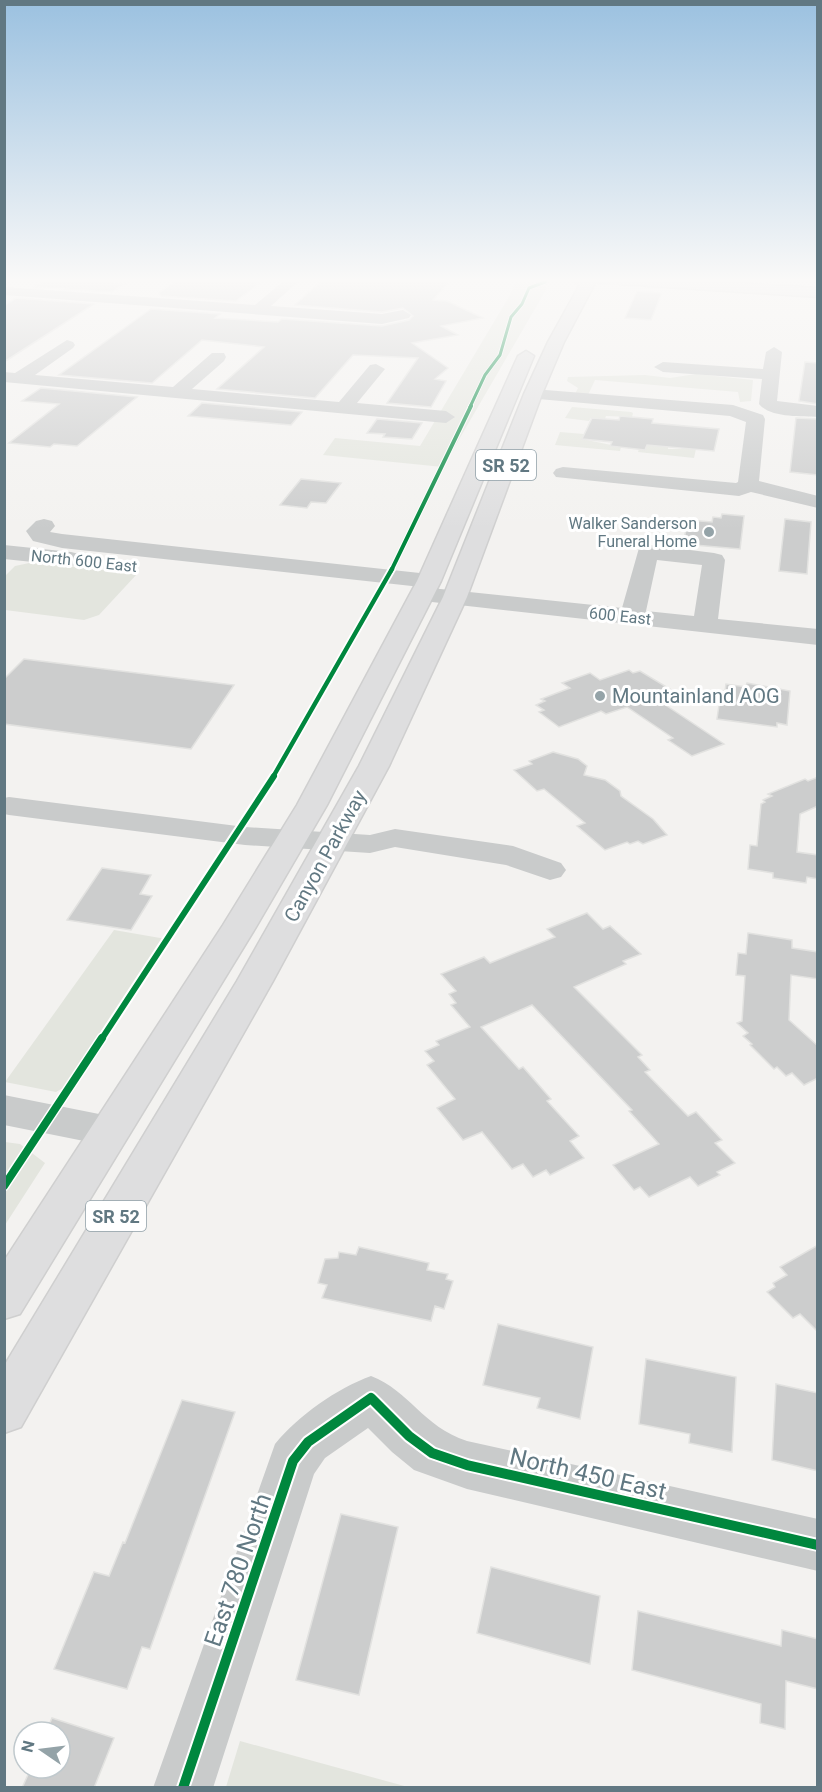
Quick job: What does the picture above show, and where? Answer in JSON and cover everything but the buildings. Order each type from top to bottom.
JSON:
[{"type":"main road","name":"Canyon Parkway","points":[[4,1300],[292,839],[364,709],[426,588],[524,362]]},
{"type":"main road","name":"Canyon Parkway","points":[[4,1411],[255,981],[352,842],[374,766],[455,597],[532,394],[547,362]]},
{"type":"street","points":[[12,378],[39,362]]},
{"type":"street","points":[[178,392],[213,362]]},
{"type":"street","points":[[773,362],[774,406]]},
{"type":"street","points":[[663,367],[772,375]]},
{"type":"street","points":[[345,406],[376,369]]},
{"type":"street","points":[[12,378],[345,406],[446,417]]},
{"type":"street","points":[[532,394],[733,411],[774,406],[818,412]]},
{"type":"street","points":[[733,411],[756,419],[748,485]]},
{"type":"street","points":[[563,473],[739,490],[748,485],[818,502]]},
{"type":"street","name":"600 East","points":[[44,525],[37,531],[42,537],[62,541],[426,588],[455,597],[818,637]]},
{"type":"street","points":[[632,617],[647,553],[681,555],[714,560],[705,625]]},
{"type":"street","name":"North 600 East","points":[[7,555],[163,570]]},
{"type":"street","points":[[9,806],[245,837],[352,842]]},
{"type":"street","points":[[4,1110],[110,1131]]},
{"type":"street","name":"North 450 East","points":[[371,1398],[409,1436],[432,1453],[467,1465],[818,1545]]},
{"type":"street","name":"East 780 North","points":[[183,1788],[293,1461],[308,1442],[371,1398]]},
{"type":"shaded area","points":[[470,362],[504,362],[443,467],[323,455],[335,438],[420,446]]},
{"type":"shaded area","points":[[696,374],[753,380],[751,401],[740,402],[738,392],[595,380],[588,395],[575,394],[578,388],[567,381],[568,377],[645,375],[670,378]]},
{"type":"shaded area","points":[[572,407],[633,413],[632,417],[606,416],[605,419],[591,418],[589,421],[565,418]]},
{"type":"shaded area","points":[[560,432],[584,434],[582,439],[621,447],[620,451],[555,445]]},
{"type":"shaded area","points":[[647,445],[668,447],[668,449],[696,449],[694,458],[638,452],[639,449],[645,449]]},
{"type":"shaded area","points":[[34,562],[137,574],[99,615],[84,620],[5,610],[5,576],[15,566]]},
{"type":"shaded area","points":[[114,930],[166,939],[63,1088],[56,1092],[5,1082]]},
{"type":"shaded area","points":[[5,1142],[20,1144],[45,1163],[5,1225]]},
{"type":"shaded area","points":[[240,1741],[408,1787],[226,1787]]},
{"type":"cycle path","points":[[4,1186],[258,804],[378,597],[443,467],[485,375],[495,362]]},
{"type":"cycle path","points":[[183,1788],[293,1461],[308,1442],[371,1398],[409,1436],[432,1453],[467,1465],[818,1545]]},
{"type":"place","name":"Walker Sanderson Funeral Home","points":[[709,532]]},
{"type":"place","name":"Mountainland AOG","points":[[600,696]]}]
